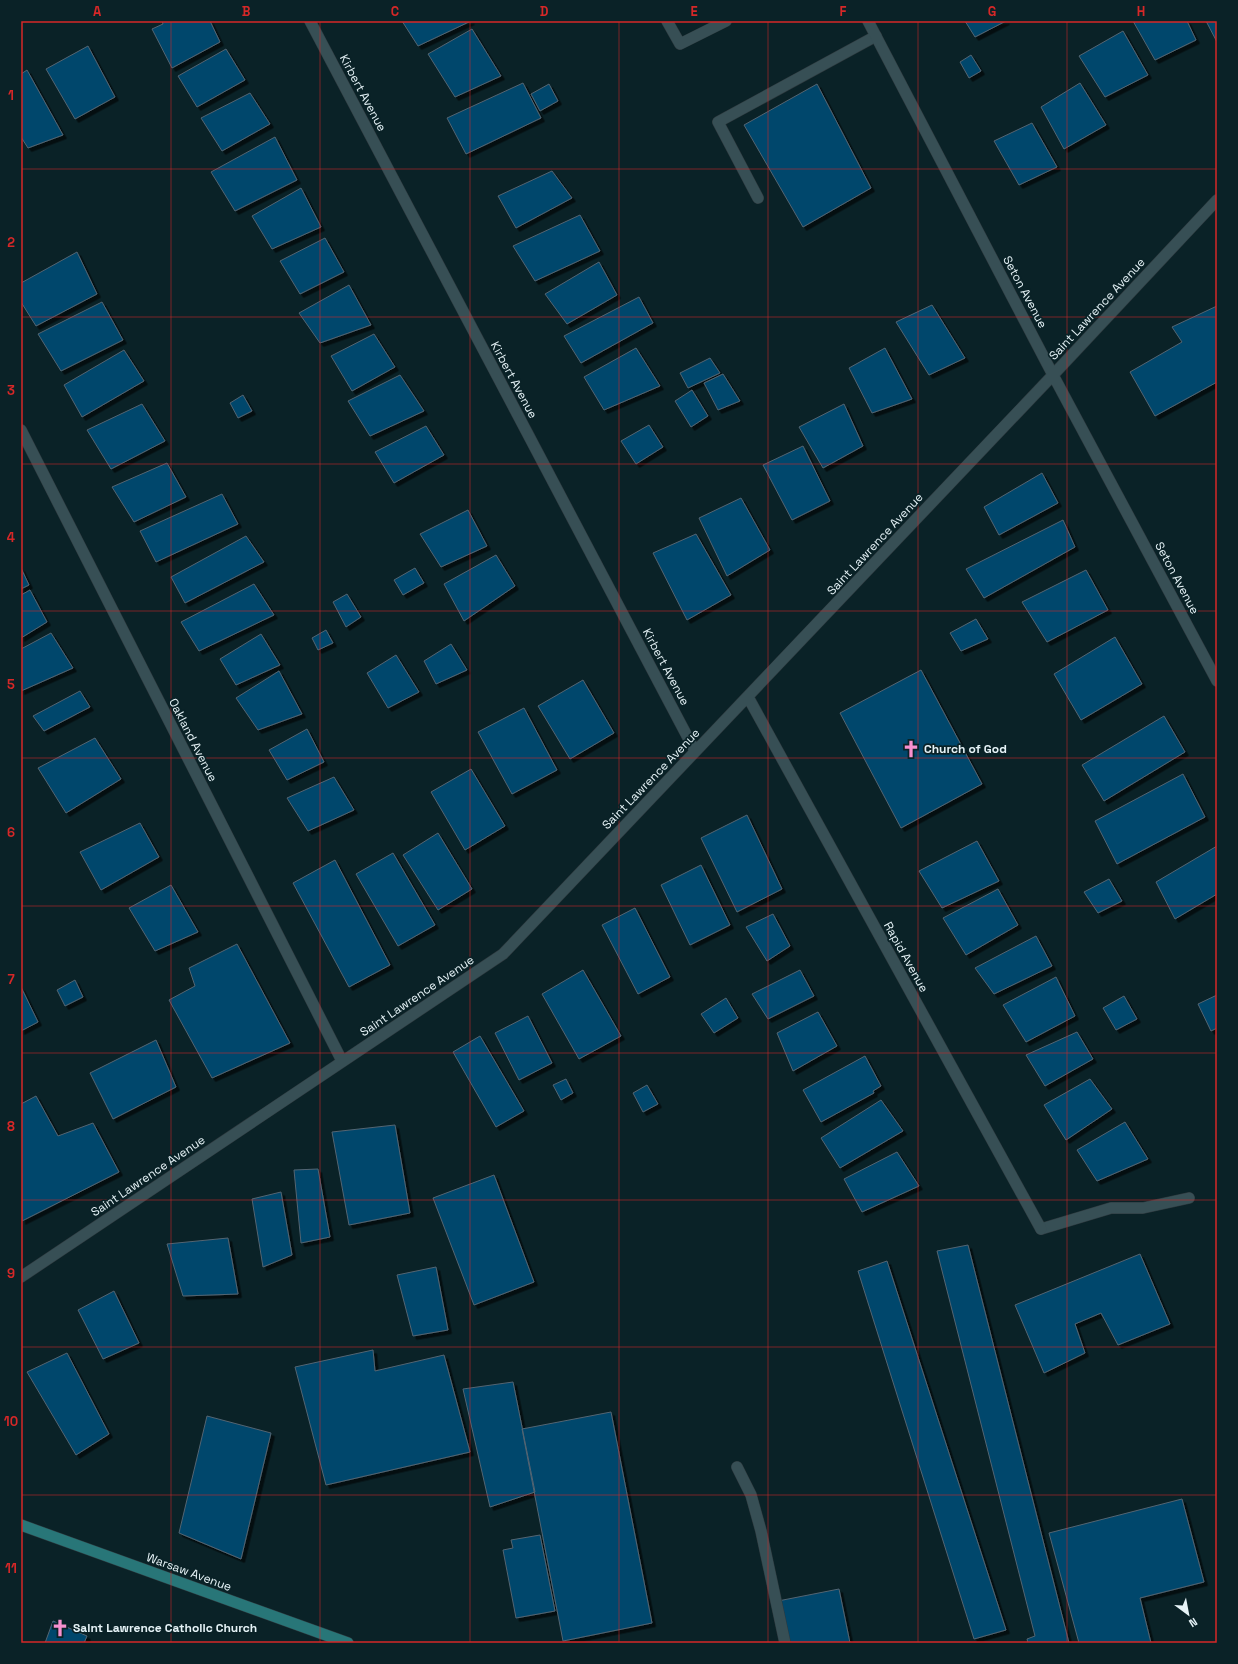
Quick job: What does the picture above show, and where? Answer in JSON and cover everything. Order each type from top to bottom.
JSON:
[{"type":"main road","name":"Warsaw Avenue","points":[[21,1525],[348,1643]]},
{"type":"street","name":"Kirbert Avenue","points":[[310,21],[695,751]]},
{"type":"street","points":[[667,21],[680,44],[726,21]]},
{"type":"street","name":"Seton Avenue","points":[[868,21],[1053,375],[1217,681]]},
{"type":"street","points":[[758,198],[718,122],[876,36]]},
{"type":"street","name":"Saint Lawrence Avenue","points":[[21,1277],[503,954],[1053,375],[1217,200]]},
{"type":"street","name":"Oakland Avenue","points":[[21,430],[342,1061]]},
{"type":"street","name":"Rapid Avenue","points":[[748,697],[1042,1229],[1111,1208],[1143,1208],[1189,1198]]},
{"type":"street","points":[[737,1467],[751,1495],[761,1531],[785,1643]]},
{"type":"building","points":[[162,21],[210,21],[220,42],[172,68],[152,29],[163,24]]},
{"type":"building","points":[[402,21],[471,21],[418,46]]},
{"type":"building","points":[[965,21],[1006,21],[975,37]]},
{"type":"building","points":[[1133,21],[1187,21],[1196,40],[1155,60]]},
{"type":"building","points":[[1206,21],[1217,21],[1217,42]]},
{"type":"building","points":[[472,29],[501,76],[455,97],[428,54]]},
{"type":"building","points":[[1123,31],[1148,75],[1105,97],[1079,56]]},
{"type":"building","points":[[88,46],[115,97],[75,119],[46,69]]},
{"type":"building","points":[[226,49],[245,80],[197,107],[178,76]]},
{"type":"building","points":[[971,55],[981,71],[969,78],[960,62]]},
{"type":"building","points":[[27,70],[63,135],[28,148],[21,137],[21,74]]},
{"type":"building","points":[[523,83],[541,118],[466,154],[447,118]]},
{"type":"building","points":[[1080,83],[1106,125],[1064,149],[1041,107]]},
{"type":"building","points":[[549,84],[558,101],[540,111],[531,94]]},
{"type":"building","points":[[817,84],[871,188],[803,227],[744,125]]},
{"type":"building","points":[[250,93],[270,124],[222,151],[201,118]]},
{"type":"building","points":[[1032,123],[1057,167],[1019,185],[994,141]]},
{"type":"building","points":[[275,137],[297,180],[235,211],[211,172]]},
{"type":"building","points":[[552,171],[572,198],[516,228],[498,196]]},
{"type":"building","points":[[301,188],[321,227],[272,249],[252,216]]},
{"type":"building","points":[[580,215],[600,251],[535,281],[513,246]]},
{"type":"building","points":[[325,238],[344,272],[300,294],[280,261]]},
{"type":"building","points":[[77,252],[97,294],[36,326],[21,302],[21,283]]},
{"type":"building","points":[[599,262],[617,295],[567,324],[545,294]]},
{"type":"building","points":[[349,285],[371,325],[320,343],[299,313]]},
{"type":"building","points":[[639,297],[653,323],[581,363],[564,336]]},
{"type":"building","points":[[102,302],[123,340],[61,371],[38,334]]},
{"type":"building","points":[[932,305],[965,358],[929,375],[896,322]]},
{"type":"building","points":[[1217,306],[1217,382],[1155,416],[1130,372],[1182,342],[1172,327]]},
{"type":"building","points":[[374,334],[395,367],[352,391],[331,356]]},
{"type":"building","points":[[636,348],[660,386],[604,410],[584,377]]},
{"type":"building","points":[[885,348],[912,399],[872,413],[849,368]]},
{"type":"building","points":[[124,350],[144,381],[82,417],[64,385]]},
{"type":"building","points":[[710,358],[720,373],[688,388],[680,373]]},
{"type":"building","points":[[723,374],[740,401],[718,410],[704,383]]},
{"type":"building","points":[[400,375],[424,411],[370,436],[348,401]]},
{"type":"building","points":[[692,390],[708,416],[691,427],[675,401]]},
{"type":"building","points":[[243,395],[252,411],[238,418],[230,403]]},
{"type":"building","points":[[142,404],[165,441],[111,469],[87,430]]},
{"type":"building","points":[[844,404],[863,446],[823,468],[799,427]]},
{"type":"building","points":[[649,425],[663,447],[636,464],[621,441]]},
{"type":"building","points":[[426,426],[444,455],[394,483],[375,452]]},
{"type":"building","points":[[803,446],[830,501],[792,520],[763,465]]},
{"type":"building","points":[[167,463],[186,497],[134,522],[112,487]]},
{"type":"building","points":[[1042,473],[1058,503],[999,535],[984,507]]},
{"type":"building","points":[[222,494],[238,524],[156,562],[140,531]]},
{"type":"building","points":[[741,498],[770,550],[727,576],[699,518]]},
{"type":"building","points":[[468,510],[487,546],[441,567],[420,534]]},
{"type":"building","points":[[1063,520],[1075,547],[984,598],[966,569]]},
{"type":"building","points":[[696,534],[731,595],[687,620],[653,553]]},
{"type":"building","points":[[246,536],[264,562],[185,603],[171,577]]},
{"type":"building","points":[[496,555],[515,586],[464,621],[444,584]]},
{"type":"building","points":[[21,568],[29,585],[21,589]]},
{"type":"building","points":[[415,568],[424,583],[403,595],[394,580]]},
{"type":"building","points":[[1086,570],[1108,610],[1047,642],[1022,602]]},
{"type":"building","points":[[254,584],[274,615],[199,651],[181,622]]},
{"type":"building","points":[[30,590],[47,622],[21,638],[21,595]]},
{"type":"building","points":[[347,594],[361,617],[346,627],[333,602]]},
{"type":"building","points":[[976,619],[988,639],[961,651],[950,633]]},
{"type":"building","points":[[326,630],[333,643],[318,650],[312,638]]},
{"type":"building","points":[[51,633],[73,668],[21,691],[21,649]]},
{"type":"building","points":[[261,634],[280,665],[236,685],[220,659]]},
{"type":"building","points":[[1115,637],[1142,684],[1081,720],[1054,674]]},
{"type":"building","points":[[451,644],[467,670],[436,684],[424,661]]},
{"type":"building","points":[[396,655],[419,692],[388,708],[367,673]]},
{"type":"building","name":"Church of God","points":[[921,670],[982,784],[901,828],[840,713]]},
{"type":"building","points":[[279,671],[302,714],[258,730],[236,698]]},
{"type":"building","points":[[583,680],[614,733],[570,759],[538,706]]},
{"type":"building","points":[[80,691],[90,707],[44,731],[33,716]]},
{"type":"building","points":[[524,708],[557,770],[512,794],[478,732]]},
{"type":"building","points":[[1164,716],[1185,752],[1104,801],[1082,765]]},
{"type":"building","points":[[307,729],[324,762],[287,780],[269,750]]},
{"type":"building","points":[[95,738],[121,779],[66,813],[38,768]]},
{"type":"building","points":[[471,769],[505,826],[465,850],[431,792]]},
{"type":"building","points":[[1183,774],[1205,817],[1117,864],[1095,821]]},
{"type":"building","points":[[334,777],[354,810],[308,831],[287,798]]},
{"type":"building","points":[[747,815],[782,889],[737,912],[701,838]]},
{"type":"building","points":[[140,823],[159,857],[101,890],[80,852]]},
{"type":"building","points":[[438,833],[472,889],[438,910],[403,855]]},
{"type":"building","points":[[977,841],[999,881],[942,908],[919,871]]},
{"type":"building","points":[[1217,846],[1217,894],[1175,919],[1156,882]]},
{"type":"building","points":[[393,853],[435,925],[398,946],[356,874]]},
{"type":"building","points":[[335,860],[390,965],[349,987],[293,883]]},
{"type":"building","points":[[701,865],[730,925],[690,945],[661,885]]},
{"type":"building","points":[[1109,879],[1122,901],[1098,913],[1084,892]]},
{"type":"building","points":[[171,885],[198,932],[155,951],[129,908]]},
{"type":"building","points":[[998,889],[1018,925],[966,955],[943,918]]},
{"type":"building","points":[[635,908],[670,977],[638,994],[602,925]]},
{"type":"building","points":[[773,914],[790,946],[767,961],[746,927]]},
{"type":"building","points":[[1036,936],[1052,966],[994,994],[975,968]]},
{"type":"building","points":[[237,944],[290,1043],[212,1078],[169,1000],[195,986],[189,968]]},
{"type":"building","points":[[583,970],[621,1036],[579,1059],[542,994]]},
{"type":"building","points":[[800,970],[814,996],[768,1019],[752,994]]},
{"type":"building","points":[[1056,977],[1075,1016],[1026,1042],[1003,1005]]},
{"type":"building","points":[[75,980],[83,997],[65,1006],[57,990]]},
{"type":"building","points":[[21,987],[38,1022],[21,1031]]},
{"type":"building","points":[[1217,995],[1217,1028],[1211,1031],[1198,1004]]},
{"type":"building","points":[[1124,996],[1137,1019],[1116,1030],[1103,1008]]},
{"type":"building","points":[[726,998],[738,1018],[714,1033],[701,1014]]},
{"type":"building","points":[[818,1012],[837,1046],[793,1071],[777,1033]]},
{"type":"building","points":[[528,1016],[552,1063],[519,1080],[495,1033]]},
{"type":"building","points":[[1077,1032],[1093,1059],[1045,1086],[1026,1055]]},
{"type":"building","points":[[480,1036],[524,1111],[496,1127],[453,1052]]},
{"type":"building","points":[[156,1040],[176,1087],[113,1119],[90,1073]]},
{"type":"building","points":[[865,1056],[881,1086],[873,1091],[874,1093],[821,1122],[803,1090]]},
{"type":"building","points":[[566,1079],[573,1093],[561,1100],[553,1085]]},
{"type":"building","points":[[1090,1079],[1112,1109],[1066,1140],[1044,1105]]},
{"type":"building","points":[[647,1085],[658,1104],[643,1112],[633,1093]]},
{"type":"building","points":[[36,1096],[58,1136],[93,1123],[119,1172],[22,1221],[21,1104]]},
{"type":"building","points":[[881,1100],[903,1131],[840,1168],[821,1138]]},
{"type":"building","points":[[1125,1122],[1148,1159],[1097,1181],[1077,1150]]},
{"type":"building","points":[[395,1125],[410,1213],[349,1225],[332,1132]]},
{"type":"building","points":[[897,1152],[919,1186],[862,1212],[844,1179]]},
{"type":"building","points":[[318,1169],[330,1237],[301,1243],[294,1170]]},
{"type":"building","points":[[494,1175],[534,1282],[474,1305],[433,1198]]},
{"type":"building","points":[[281,1192],[292,1255],[263,1267],[252,1199]]},
{"type":"building","points":[[228,1238],[238,1294],[183,1296],[167,1244]]},
{"type":"building","points":[[968,1245],[1069,1643],[1028,1643],[1027,1639],[1035,1636],[937,1251]]},
{"type":"building","points":[[1140,1254],[1170,1324],[1118,1345],[1101,1313],[1075,1324],[1085,1353],[1044,1373],[1015,1305]]},
{"type":"building","points":[[887,1261],[1006,1630],[974,1639],[858,1271]]},
{"type":"building","points":[[436,1267],[448,1330],[413,1336],[397,1275]]},
{"type":"building","points":[[114,1291],[139,1343],[103,1359],[78,1310]]},
{"type":"building","points":[[373,1350],[375,1371],[444,1355],[470,1452],[326,1485],[295,1367]]},
{"type":"building","points":[[67,1353],[109,1434],[76,1455],[27,1372]]},
{"type":"building","points":[[513,1382],[535,1492],[490,1507],[463,1389]]},
{"type":"building","points":[[611,1412],[652,1623],[563,1641],[522,1429]]},
{"type":"building","points":[[207,1416],[271,1433],[241,1559],[179,1533]]},
{"type":"building","points":[[1182,1499],[1204,1582],[1140,1598],[1151,1643],[1079,1643],[1049,1533]]},
{"type":"building","points":[[540,1535],[555,1611],[516,1618],[503,1550],[513,1548],[511,1540]]},
{"type":"building","points":[[839,1589],[850,1643],[786,1643],[778,1601]]},
{"type":"building","name":"Saint Lawrence Catholic Church","points":[[53,1621],[87,1636],[84,1643],[45,1643]]},
{"type":"place","name":"Church of God","points":[[911,749]]},
{"type":"place","name":"Saint Lawrence Catholic Church","points":[[60,1628]]}]
